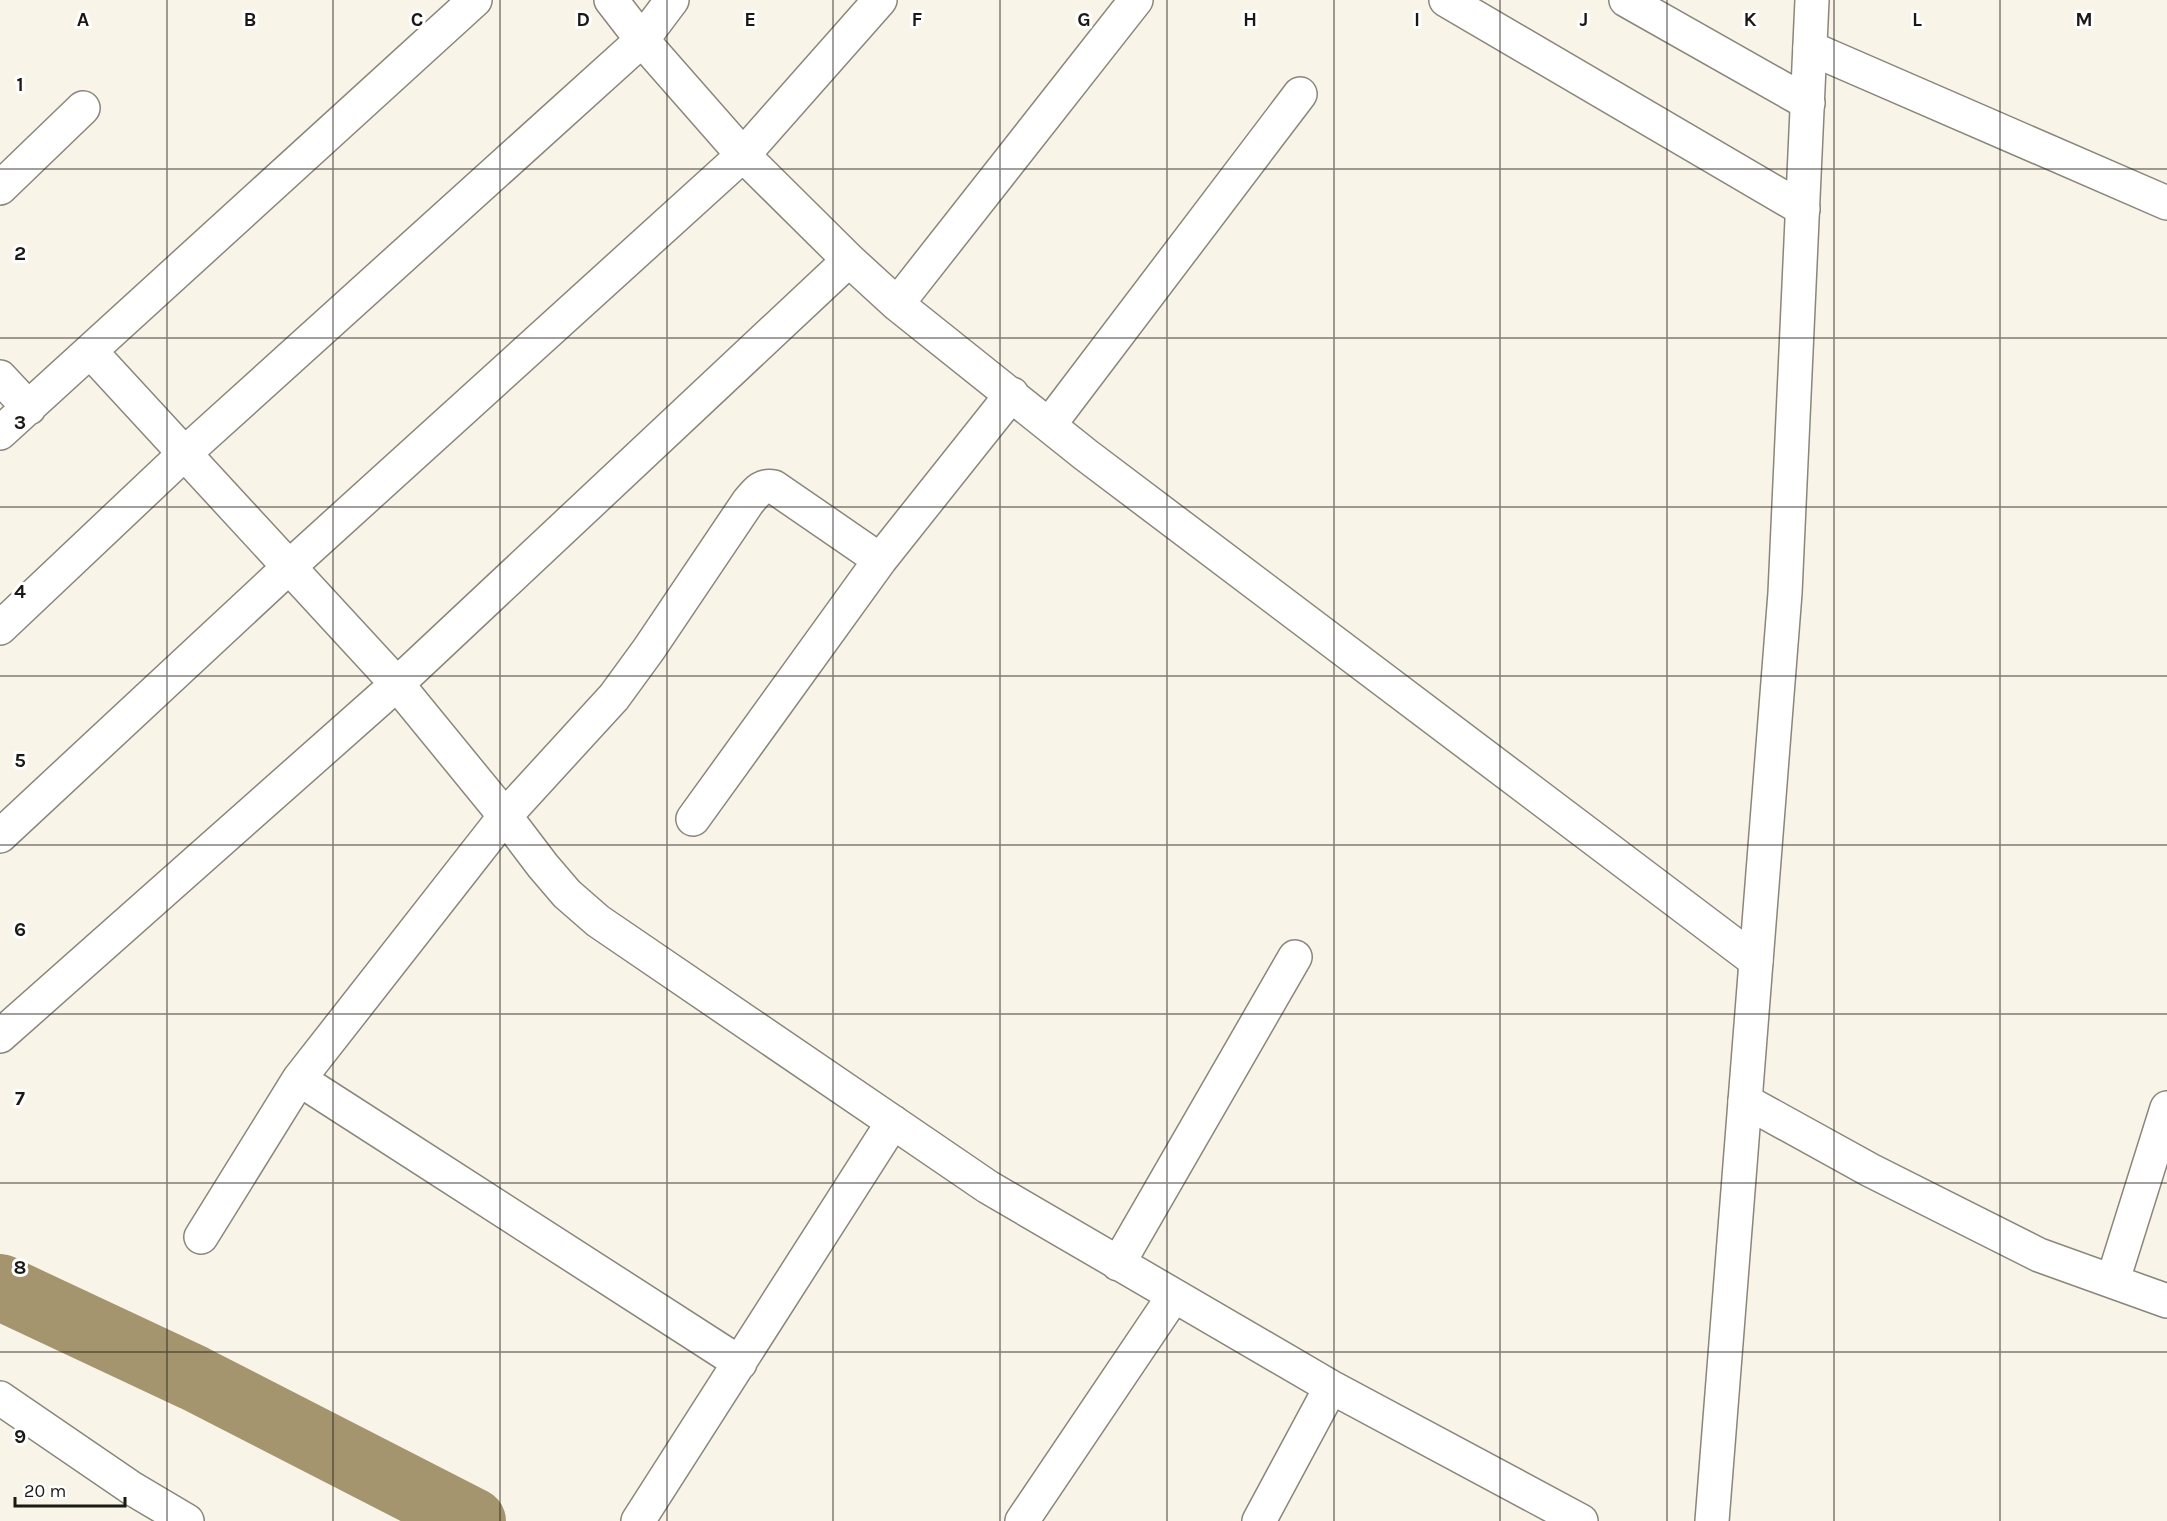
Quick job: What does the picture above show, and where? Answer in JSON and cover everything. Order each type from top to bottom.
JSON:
[{"type":"street","points":[[0,433],[475,0]]},
{"type":"street","points":[[611,0],[642,40],[743,155],[897,304],[1049,425],[1424,712],[1756,961]]},
{"type":"street","points":[[0,628],[184,454],[642,40],[672,0]]},
{"type":"street","points":[[0,836],[289,567],[743,155],[880,0]]},
{"type":"street","points":[[897,304],[1136,0]]},
{"type":"street","points":[[1446,0],[1803,209]]},
{"type":"street","points":[[1626,0],[1808,103]]},
{"type":"street","points":[[1712,1521],[1785,593],[1812,0]]},
{"type":"street","points":[[1810,48],[2164,194]]},
{"type":"street","points":[[1049,425],[1300,94]]},
{"type":"street","points":[[0,188],[83,108]]},
{"type":"street","points":[[0,1036],[397,684],[849,260]]},
{"type":"street","points":[[90,351],[397,684],[505,816],[543,867],[567,894],[598,921],[988,1187],[1173,1297],[1331,1387],[1581,1521]]},
{"type":"street","points":[[0,377],[29,408]]},
{"type":"street","points":[[693,819],[880,560],[1012,394]]},
{"type":"street","points":[[201,1237],[299,1079],[505,816],[614,697],[650,650],[748,502],[761,488],[766,486],[774,488],[880,560]]},
{"type":"street","points":[[1118,1264],[1295,957]]},
{"type":"street","points":[[299,1079],[740,1363]]},
{"type":"street","points":[[1745,1101],[1870,1170],[2039,1255],[2167,1301]]},
{"type":"street","points":[[2113,1280],[2167,1107]]},
{"type":"street","points":[[638,1521],[893,1122]]},
{"type":"street","points":[[1022,1521],[1173,1297]]},
{"type":"street","points":[[1259,1521],[1331,1387]]},
{"type":"street","points":[[0,1398],[133,1489],[187,1521]]},
{"type":"waterway","points":[[0,1287],[194,1378],[473,1521]]}]
